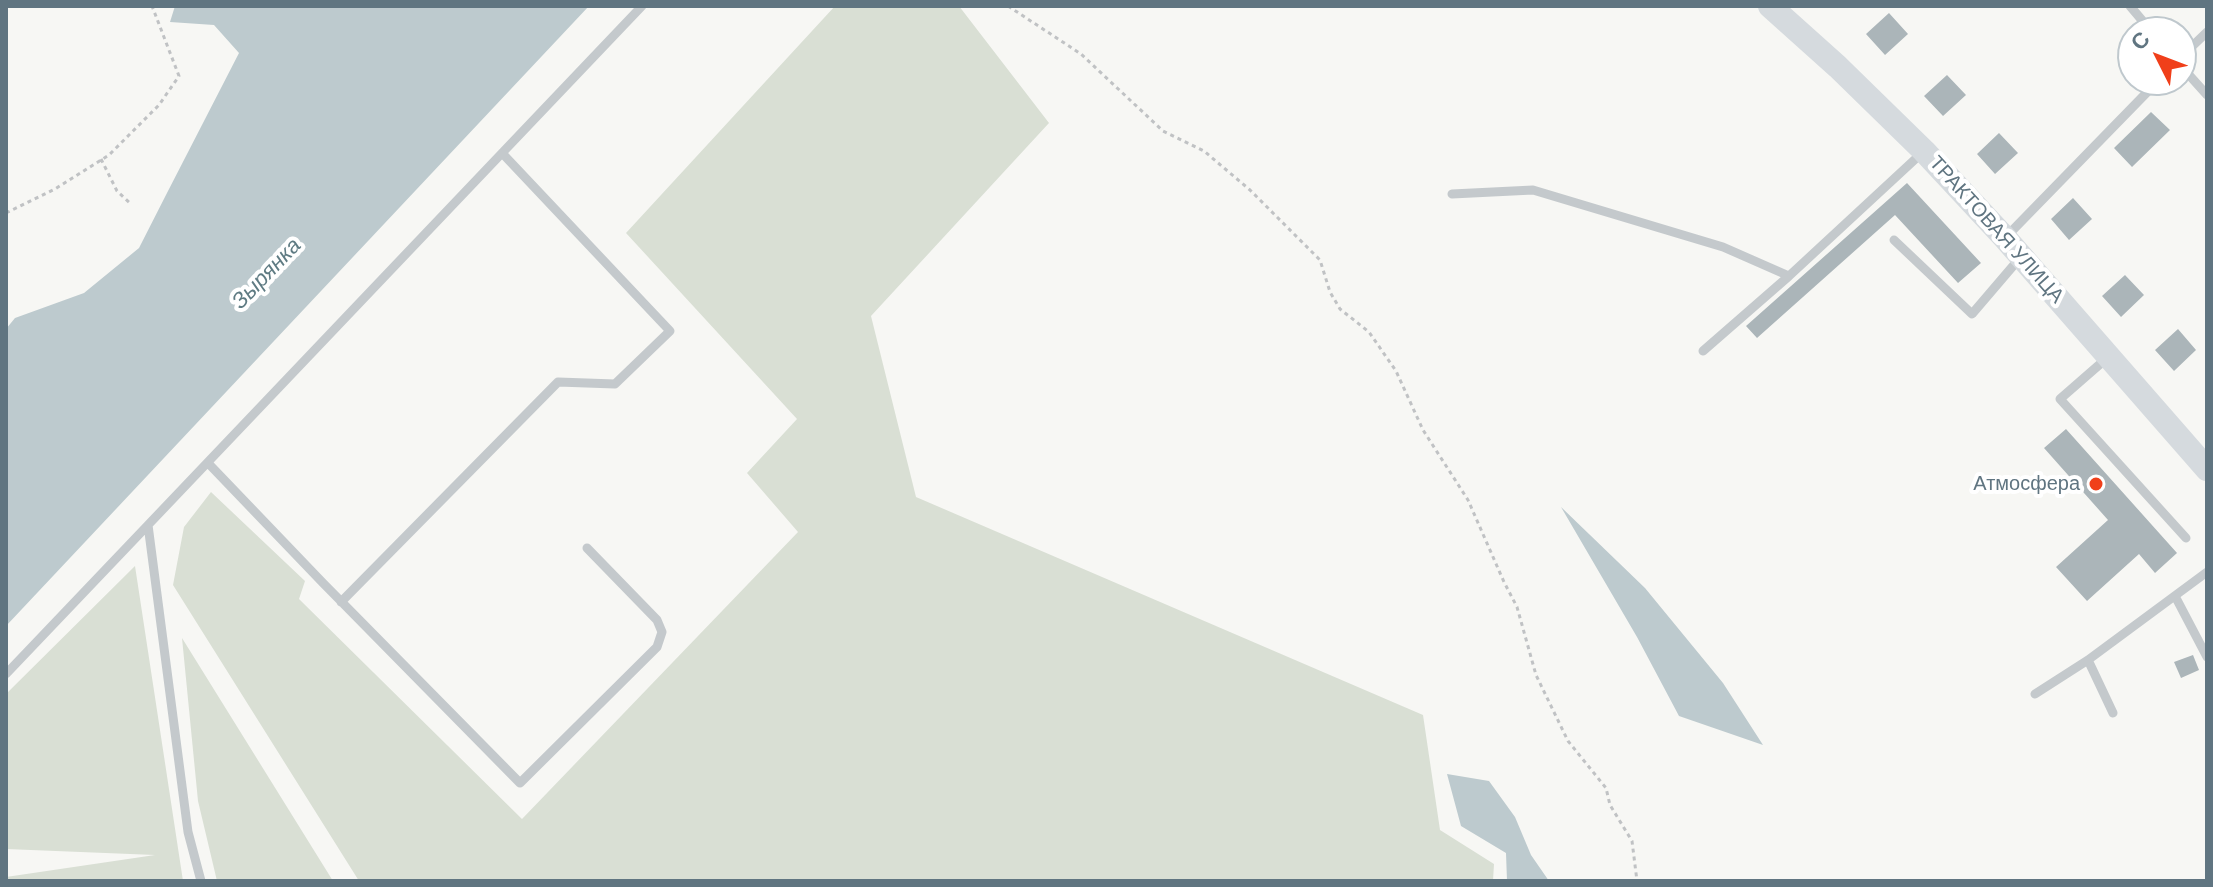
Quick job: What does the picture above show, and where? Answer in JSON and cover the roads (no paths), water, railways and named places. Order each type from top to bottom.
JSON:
[{"type":"street","name":"ТРАКТОВАЯ УЛИЦА","points":[[1770,6],[1924,151],[2013,247],[2207,469]]},
{"type":"lane","points":[[6,674],[642,6]]},
{"type":"lane","points":[[1894,240],[1972,314],[2013,247],[2145,96]]},
{"type":"lane","points":[[1703,351],[1924,151]]},
{"type":"lane","points":[[341,602],[558,382],[615,384],[670,331],[502,153]]},
{"type":"lane","points":[[1452,194],[1533,190],[1723,247],[1789,276]]},
{"type":"lane","points":[[2109,356],[2060,399],[2186,538]]},
{"type":"lane","points":[[208,463],[520,783],[657,647],[662,632],[657,620],[587,548]]},
{"type":"lane","points":[[148,525],[188,832],[201,881]]},
{"type":"lane","points":[[2035,694],[2088,660],[2207,572]]},
{"type":"lane","points":[[2175,596],[2207,657]]},
{"type":"lane","points":[[2088,660],[2113,713]]},
{"type":"water","name":"Зырянка","points":[[175,6],[589,6],[6,626],[6,329],[15,318],[84,293],[139,248],[239,53],[214,25],[170,22]]},
{"type":"water","points":[[1561,507],[1645,588],[1723,683],[1763,745],[1679,716]]},
{"type":"water","points":[[1447,774],[1489,781],[1515,817],[1531,855],[1549,881],[1507,881],[1506,853],[1461,826]]},
{"type":"place","name":"Атмосфера","points":[[2096,484]]}]
